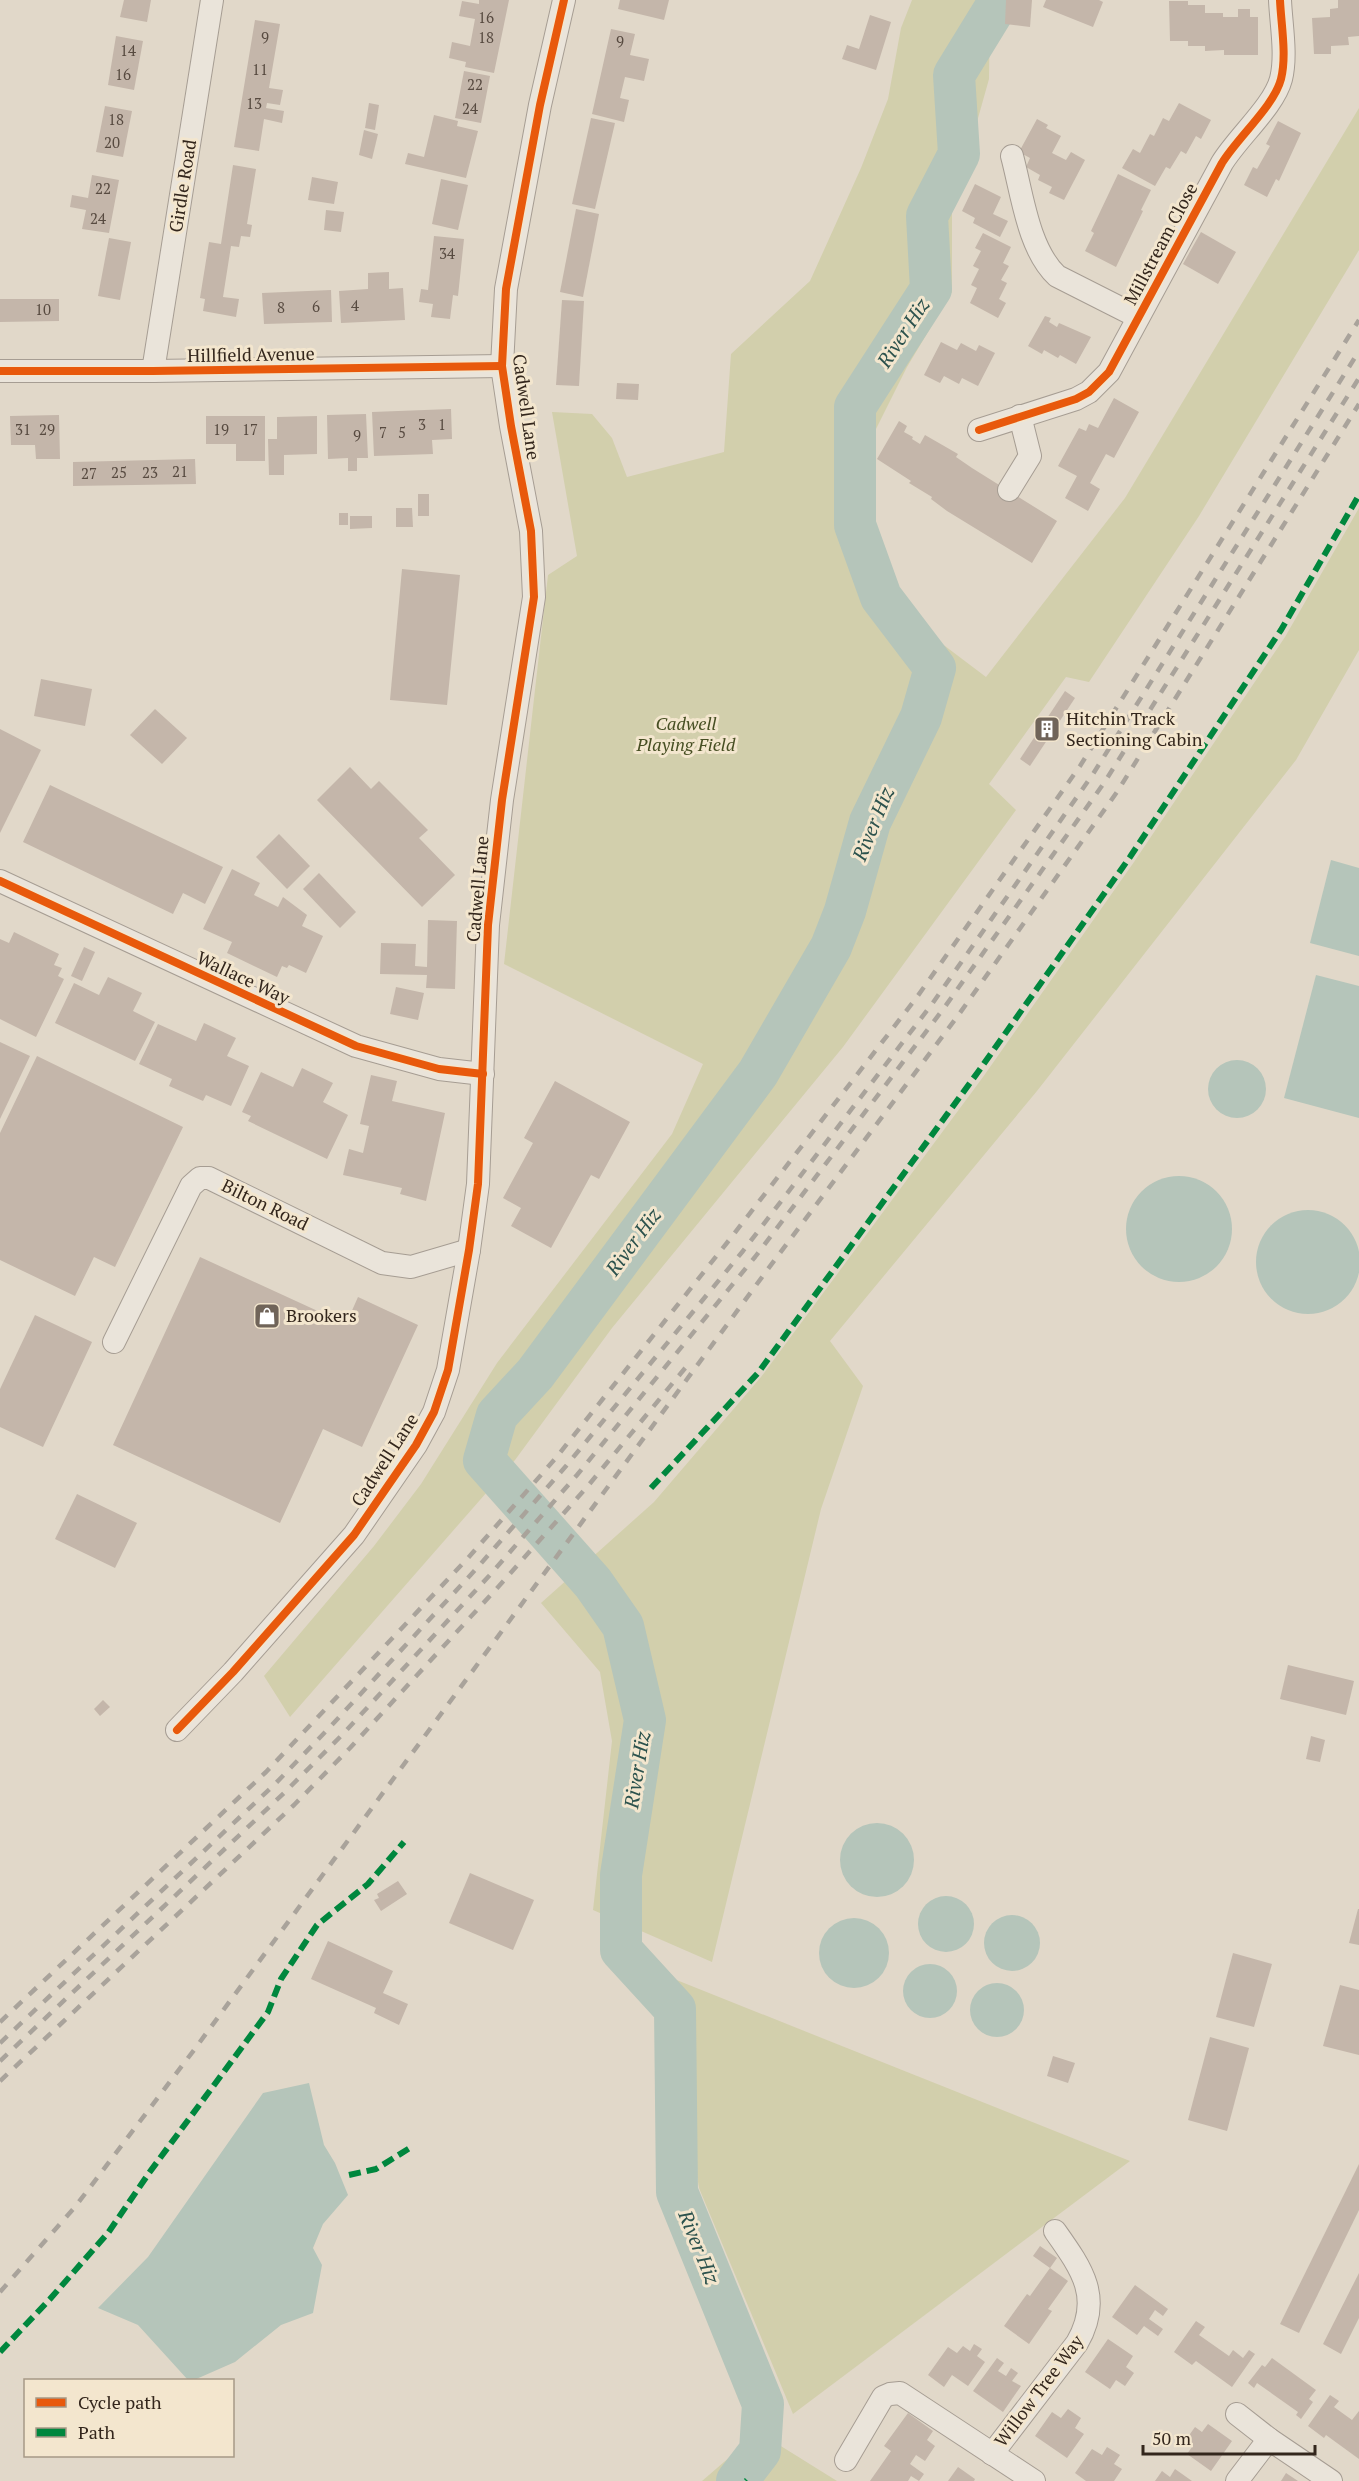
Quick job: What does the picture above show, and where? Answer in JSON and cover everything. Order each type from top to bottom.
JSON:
[{"type":"street","name":"Girdle Road","points":[[153,372],[212,0]]},
{"type":"street","name":"Cadwell Lane","points":[[177,1731],[233,1672],[354,1535],[416,1445],[434,1412],[446,1379],[469,1250],[478,1184],[488,925],[502,800],[534,597],[531,531],[502,366],[506,289],[519,208],[564,0]]},
{"type":"street","name":"Millstream Close","points":[[979,429],[1076,399],[1089,392],[1109,372],[1233,144],[1252,124],[1281,80],[1280,0]]},
{"type":"street","points":[[1012,156],[1033,236],[1042,259],[1049,268],[1057,276],[1138,317]]},
{"type":"street","name":"Hillfield Avenue","points":[[0,371],[153,372],[502,366]]},
{"type":"street","points":[[1009,490],[1030,456],[1020,416]]},
{"type":"street","name":"Wallace Way","points":[[0,881],[356,1046],[439,1069],[483,1074]]},
{"type":"street","name":"Bilton Road","points":[[114,1341],[191,1186],[200,1178],[209,1178],[382,1263],[411,1267],[469,1250]]},
{"type":"street","name":"Willow Tree Way","points":[[992,2454],[1077,2343],[1087,2325],[1090,2302],[1085,2282],[1077,2262],[1055,2231]]},
{"type":"street","name":"Willow Tree Way","points":[[846,2460],[883,2397],[900,2393],[1034,2481]]},
{"type":"street","points":[[1237,2414],[1331,2481]]},
{"type":"street","points":[[1237,2481],[1269,2439]]},
{"type":"green space","name":"Cadwell Playing Field","points":[[912,0],[990,0],[989,79],[952,211],[952,292],[907,367],[875,431],[870,503],[879,559],[892,606],[986,677],[1125,498],[1359,108],[1359,250],[1199,516],[1089,682],[1066,677],[989,784],[1016,810],[843,1047],[612,1328],[515,1460],[290,1717],[264,1676],[374,1546],[421,1484],[497,1363],[672,1134],[703,1064],[504,964],[548,575],[577,556],[552,412],[592,414],[612,438],[627,477],[724,452],[731,354],[810,281],[861,168],[888,99],[901,28]]},
{"type":"green space","points":[[1359,508],[1359,650],[1296,760],[1037,1091],[830,1341],[863,1386],[821,1509],[712,1962],[593,1910],[612,1741],[600,1672],[541,1603],[654,1502],[761,1377],[983,1077],[1134,862],[1285,637]]},
{"type":"green space","points":[[664,1975],[1130,2161],[793,2414],[699,2188]]},
{"type":"green space","points":[[753,2437],[776,2443],[837,2481],[702,2481]]},
{"type":"shaded area","points":[[1331,860],[1359,868],[1359,956],[1310,943]]},
{"type":"shaded area","points":[[1316,975],[1359,986],[1359,1118],[1284,1098]]},
{"type":"shaded area","points":[[1231,1060],[1243,1060],[1258,1068],[1266,1083],[1266,1095],[1258,1110],[1243,1118],[1231,1118],[1216,1110],[1208,1095],[1208,1083],[1216,1068]]},
{"type":"shaded area","points":[[1179,1176],[1199,1180],[1217,1191],[1228,1209],[1232,1229],[1228,1249],[1217,1267],[1199,1278],[1179,1282],[1159,1278],[1141,1267],[1130,1249],[1126,1229],[1130,1209],[1141,1191],[1159,1180]]},
{"type":"shaded area","points":[[1308,1210],[1328,1214],[1345,1225],[1356,1242],[1360,1262],[1356,1282],[1345,1299],[1328,1310],[1308,1314],[1288,1310],[1271,1299],[1260,1282],[1256,1262],[1260,1242],[1271,1225],[1288,1214]]},
{"type":"shaded area","points":[[877,1823],[898,1829],[908,1839],[914,1860],[908,1881],[898,1891],[877,1897],[856,1891],[846,1881],[840,1860],[846,1839],[856,1829]]},
{"type":"shaded area","points":[[941,1896],[951,1896],[966,1904],[972,1913],[974,1924],[972,1935],[966,1944],[951,1952],[941,1952],[930,1947],[923,1940],[918,1929],[918,1919],[923,1908],[930,1901]]},
{"type":"shaded area","points":[[1012,1915],[1023,1917],[1032,1923],[1038,1932],[1040,1943],[1038,1954],[1032,1963],[1023,1969],[1012,1971],[1001,1969],[992,1963],[986,1954],[984,1943],[986,1932],[992,1923],[1001,1917]]},
{"type":"shaded area","points":[[854,1918],[867,1921],[879,1928],[886,1940],[889,1953],[886,1966],[879,1978],[867,1985],[854,1988],[841,1985],[829,1978],[822,1966],[819,1953],[822,1940],[829,1928],[841,1921]]},
{"type":"shaded area","points":[[930,1964],[940,1966],[949,1972],[955,1981],[957,1991],[955,2001],[949,2010],[940,2016],[930,2018],[920,2016],[911,2010],[905,2001],[903,1991],[905,1981],[911,1972],[920,1966]]},
{"type":"shaded area","points":[[992,1983],[1002,1983],[1012,1987],[1020,1995],[1024,2010],[1020,2025],[1012,2033],[1002,2037],[992,2037],[982,2033],[974,2025],[970,2015],[970,2005],[974,1995],[982,1987]]},
{"type":"shaded area","points":[[309,2083],[324,2145],[335,2163],[348,2195],[323,2224],[313,2248],[322,2265],[313,2313],[281,2325],[235,2362],[196,2379],[187,2379],[138,2325],[98,2308],[148,2257],[263,2093]]},
{"type":"building","points":[[124,0],[151,0],[147,22],[120,17]]},
{"type":"building","points":[[479,0],[509,0],[494,73],[465,67],[466,62],[449,58],[452,42],[470,46],[475,19],[459,16],[462,1],[479,4]]},
{"type":"building","points":[[620,0],[669,0],[664,20],[618,9]]},
{"type":"building","points":[[1006,0],[1032,0],[1030,27],[1005,24]]},
{"type":"building","points":[[1046,0],[1099,0],[1103,2],[1093,27],[1043,7]]},
{"type":"building","points":[[1338,0],[1359,0],[1359,36],[1348,37],[1349,45],[1331,46],[1331,54],[1314,54],[1312,18],[1330,17],[1330,9],[1338,8]]},
{"type":"building","points":[[1169,1],[1188,1],[1188,5],[1205,5],[1205,13],[1223,13],[1223,17],[1238,17],[1238,9],[1250,9],[1250,17],[1258,17],[1258,55],[1224,55],[1224,50],[1205,51],[1205,46],[1188,46],[1188,41],[1170,41]]},
{"type":"building","points":[[870,15],[891,22],[876,70],[842,59],[847,45],[859,49]]},
{"type":"building","points":[[255,20],[280,24],[269,88],[283,90],[280,105],[267,103],[266,108],[284,111],[282,123],[264,119],[259,151],[234,147]]},
{"type":"building","points":[[611,29],[635,34],[630,55],[649,59],[644,81],[625,77],[620,98],[629,100],[624,122],[592,114]]},
{"type":"building","points":[[116,36],[143,41],[134,90],[108,85]]},
{"type":"building","points":[[464,71],[490,76],[481,123],[455,118]]},
{"type":"building","points":[[369,103],[379,105],[375,130],[365,128]]},
{"type":"building","points":[[1179,103],[1211,120],[1201,139],[1196,136],[1186,154],[1181,151],[1170,169],[1166,167],[1155,186],[1122,168],[1133,149],[1140,153],[1150,134],[1154,136],[1163,118],[1169,121]]},
{"type":"building","points":[[105,106],[132,111],[123,157],[96,152]]},
{"type":"building","points":[[434,115],[458,121],[457,126],[478,131],[466,178],[405,164],[408,153],[424,157]]},
{"type":"building","points":[[591,118],[615,123],[595,209],[572,204]]},
{"type":"building","points":[[1037,119],[1048,125],[1046,128],[1061,136],[1052,153],[1066,160],[1071,152],[1085,160],[1064,200],[1049,193],[1052,187],[1038,180],[1040,175],[1026,167],[1030,158],[1019,152]]},
{"type":"building","points":[[1278,121],[1301,133],[1279,181],[1276,179],[1267,197],[1244,185],[1253,167],[1257,169],[1270,146],[1266,144]]},
{"type":"building","points":[[364,130],[378,134],[372,159],[359,155]]},
{"type":"building","points":[[233,165],[256,169],[247,224],[252,225],[250,237],[241,236],[239,247],[231,246],[223,297],[239,299],[236,317],[203,311],[205,299],[200,298],[209,242],[221,244]]},
{"type":"building","points":[[1118,174],[1151,190],[1116,267],[1085,251],[1094,233],[1091,231]]},
{"type":"building","points":[[92,175],[119,180],[109,233],[82,229],[86,210],[70,207],[72,195],[88,198]]},
{"type":"building","points":[[312,177],[338,182],[334,204],[308,200]]},
{"type":"building","points":[[441,179],[468,185],[458,230],[432,224]]},
{"type":"building","points":[[975,184],[1001,197],[993,214],[1008,221],[1000,237],[973,223],[975,218],[962,211]]},
{"type":"building","points":[[576,209],[599,214],[583,297],[560,292]]},
{"type":"building","points":[[326,210],[344,212],[341,232],[324,230]]},
{"type":"building","points":[[1201,232],[1236,252],[1218,284],[1183,264]]},
{"type":"building","points":[[983,233],[1011,247],[1003,263],[1009,266],[1001,280],[1007,283],[999,299],[1006,303],[998,318],[970,303],[977,288],[971,285],[979,269],[973,266],[981,251],[975,248]]},
{"type":"building","points":[[434,236],[464,239],[458,296],[453,295],[450,319],[431,317],[433,304],[419,302],[421,289],[428,290]]},
{"type":"building","points":[[109,238],[131,242],[120,300],[98,296]]},
{"type":"building","points":[[389,272],[389,289],[403,288],[405,320],[341,323],[339,291],[368,289],[368,273]]},
{"type":"building","points":[[331,290],[332,322],[264,324],[262,293]]},
{"type":"building","points":[[0,299],[59,299],[59,321],[0,322]]},
{"type":"building","points":[[562,300],[584,301],[579,386],[556,385]]},
{"type":"building","points":[[1045,316],[1051,318],[1049,322],[1057,327],[1059,323],[1091,337],[1076,364],[1060,355],[1058,358],[1044,350],[1042,354],[1028,346]]},
{"type":"building","points":[[941,342],[957,350],[961,343],[976,351],[979,345],[995,353],[978,386],[962,378],[959,384],[944,376],[940,383],[924,375]]},
{"type":"building","points":[[617,383],[639,384],[638,400],[616,399]]},
{"type":"building","points":[[1114,398],[1139,412],[1114,458],[1106,454],[1090,483],[1100,489],[1088,511],[1065,498],[1077,476],[1058,466],[1079,428],[1086,431],[1089,424],[1098,428]]},
{"type":"building","points":[[451,409],[452,439],[432,440],[433,454],[374,456],[372,412]]},
{"type":"building","points":[[366,414],[368,458],[357,458],[357,471],[348,471],[348,458],[328,459],[327,415]]},
{"type":"building","points":[[59,415],[60,459],[36,459],[35,445],[11,445],[10,416]]},
{"type":"building","points":[[206,416],[265,416],[265,461],[236,461],[236,444],[206,444]]},
{"type":"building","points":[[317,416],[317,454],[284,455],[284,475],[269,475],[268,439],[277,439],[277,417]]},
{"type":"building","points":[[899,421],[907,426],[904,432],[913,437],[912,439],[920,444],[925,435],[958,454],[956,457],[972,468],[1057,521],[1032,563],[947,511],[931,499],[932,497],[909,483],[911,481],[877,459]]},
{"type":"building","points":[[195,459],[196,484],[73,486],[73,462]]},
{"type":"building","points":[[418,494],[429,494],[429,516],[418,516]]},
{"type":"building","points":[[396,508],[412,508],[413,527],[396,527]]},
{"type":"building","points":[[339,513],[348,513],[348,525],[339,525]]},
{"type":"building","points":[[350,516],[372,516],[372,528],[350,529]]},
{"type":"building","points":[[402,569],[460,575],[447,705],[390,700]]},
{"type":"building","points":[[41,679],[92,689],[85,726],[34,716]]},
{"type":"building","name":"Hitchin Track Sectioning Cabin","points":[[1065,691],[1075,698],[1030,766],[1020,759]]},
{"type":"building","points":[[155,709],[187,738],[162,764],[130,735]]},
{"type":"building","points":[[0,729],[41,750],[0,833]]},
{"type":"building","points":[[350,767],[371,789],[379,781],[428,830],[419,838],[455,875],[422,907],[317,800]]},
{"type":"building","points":[[50,785],[223,867],[205,904],[183,893],[173,914],[23,842]]},
{"type":"building","points":[[279,834],[310,866],[287,889],[256,857]]},
{"type":"building","points":[[232,869],[260,883],[254,895],[278,907],[283,897],[307,915],[302,926],[323,936],[306,973],[289,965],[287,968],[282,966],[277,977],[227,953],[232,942],[203,929]]},
{"type":"building","points":[[319,873],[356,912],[340,928],[303,889]]},
{"type":"building","points":[[428,920],[457,921],[455,989],[426,988],[427,975],[380,974],[381,943],[416,944],[415,966],[427,967]]},
{"type":"building","points":[[14,932],[59,954],[54,965],[62,968],[58,976],[64,979],[36,1037],[0,1019],[0,939],[9,943]]},
{"type":"building","points":[[84,947],[95,952],[82,981],[71,976]]},
{"type":"building","points":[[108,977],[142,993],[133,1011],[155,1022],[135,1061],[55,1023],[74,983],[99,995]]},
{"type":"building","points":[[396,987],[424,993],[418,1020],[390,1014]]},
{"type":"building","points":[[204,1023],[236,1038],[227,1056],[249,1066],[231,1106],[206,1095],[203,1101],[169,1086],[172,1079],[139,1064],[158,1024],[196,1041]]},
{"type":"building","points":[[0,1042],[30,1056],[0,1119]]},
{"type":"building","points":[[37,1056],[183,1127],[115,1267],[94,1257],[75,1296],[0,1260],[0,1133]]},
{"type":"building","points":[[302,1068],[333,1083],[323,1102],[348,1115],[327,1159],[248,1121],[251,1116],[242,1112],[261,1072],[293,1087]]},
{"type":"building","points":[[371,1075],[397,1081],[392,1101],[445,1113],[426,1201],[400,1194],[402,1188],[343,1175],[349,1149],[363,1153],[369,1126],[360,1124]]},
{"type":"building","points":[[555,1081],[630,1122],[599,1179],[591,1175],[551,1248],[511,1226],[521,1208],[503,1198],[533,1143],[524,1138]]},
{"type":"building","points":[[200,1257],[346,1324],[358,1297],[418,1325],[362,1447],[323,1429],[280,1523],[113,1445]]},
{"type":"building","points":[[35,1315],[92,1342],[43,1447],[0,1427],[0,1389]]},
{"type":"building","points":[[77,1494],[137,1523],[115,1568],[55,1539]]},
{"type":"building","points":[[1288,1665],[1354,1681],[1346,1715],[1280,1699]]},
{"type":"building","points":[[103,1700],[110,1707],[100,1716],[94,1709]]},
{"type":"building","points":[[1311,1736],[1325,1740],[1320,1762],[1306,1759]]},
{"type":"building","points":[[470,1873],[534,1900],[513,1950],[449,1923]]},
{"type":"building","points":[[398,1881],[407,1894],[381,1911],[374,1900],[379,1898],[377,1894]]},
{"type":"building","points":[[1359,1909],[1359,1945],[1349,1943]]},
{"type":"building","points":[[328,1941],[393,1971],[383,1993],[408,2004],[399,2025],[374,2013],[376,2008],[311,1979]]},
{"type":"building","points":[[1233,1953],[1272,1964],[1254,2027],[1216,2017]]},
{"type":"building","points":[[1340,1985],[1359,1990],[1359,2055],[1323,2046]]},
{"type":"building","points":[[1210,2037],[1249,2048],[1227,2131],[1188,2120]]},
{"type":"building","points":[[1053,2056],[1075,2063],[1068,2083],[1047,2076]]},
{"type":"building","points":[[1359,2164],[1359,2210],[1299,2333],[1280,2324]]},
{"type":"building","points":[[1040,2246],[1057,2258],[1050,2268],[1033,2256]]},
{"type":"building","points":[[1050,2268],[1068,2281],[1048,2309],[1052,2311],[1029,2344],[1004,2326],[1027,2294],[1030,2296]]},
{"type":"building","points":[[1359,2273],[1359,2318],[1341,2354],[1323,2344]]},
{"type":"building","points":[[1135,2285],[1168,2309],[1163,2316],[1155,2310],[1149,2319],[1163,2329],[1158,2336],[1144,2326],[1137,2335],[1112,2317]]},
{"type":"building","points":[[1196,2321],[1205,2327],[1199,2335],[1229,2356],[1233,2350],[1243,2358],[1249,2350],[1255,2354],[1232,2387],[1196,2361],[1192,2365],[1174,2352]]},
{"type":"building","points":[[1108,2339],[1133,2356],[1126,2367],[1134,2373],[1125,2386],[1116,2380],[1110,2389],[1085,2372]]},
{"type":"building","points":[[974,2344],[982,2349],[977,2356],[985,2362],[968,2386],[952,2375],[944,2387],[928,2375],[948,2347],[957,2353],[963,2346],[970,2351]]},
{"type":"building","points":[[997,2358],[1004,2363],[998,2371],[1006,2376],[1011,2368],[1018,2373],[1012,2381],[1021,2386],[1003,2412],[973,2391]]},
{"type":"building","points":[[1272,2358],[1316,2390],[1309,2399],[1313,2402],[1301,2419],[1296,2415],[1298,2412],[1257,2383],[1254,2388],[1248,2383],[1262,2365],[1265,2367]]},
{"type":"building","points":[[1330,2395],[1339,2401],[1334,2407],[1352,2420],[1359,2411],[1359,2459],[1326,2435],[1324,2438],[1308,2426]]},
{"type":"building","points":[[1068,2409],[1081,2418],[1075,2428],[1084,2434],[1067,2458],[1035,2436],[1052,2412],[1061,2418]]},
{"type":"building","points":[[908,2413],[933,2431],[927,2440],[935,2446],[925,2461],[916,2455],[910,2464],[924,2474],[919,2481],[911,2476],[908,2481],[870,2481],[891,2451],[884,2446]]},
{"type":"building","points":[[1208,2424],[1232,2441],[1211,2471],[1187,2454],[1192,2447],[1185,2441],[1195,2427],[1202,2432]]},
{"type":"building","points":[[1107,2447],[1120,2455],[1114,2464],[1122,2469],[1114,2481],[1086,2481],[1075,2473],[1092,2449],[1102,2455]]},
{"type":"building","points":[[958,2467],[975,2479],[974,2481],[948,2481]]},
{"type":"building","points":[[1175,2469],[1192,2481],[1155,2481],[1162,2471],[1170,2477]]},
{"type":"building","points":[[1286,2473],[1298,2481],[1281,2481]]},
{"type":"waterway","name":"River Hiz","points":[[737,2481],[760,2451],[763,2404],[677,2192],[675,2009],[621,1950],[621,1875],[645,1720],[623,1626],[593,1583],[484,1460],[497,1415],[535,1374],[758,1073],[831,947],[845,911],[870,822],[921,717],[935,668],[881,597],[855,525],[855,407],[931,289],[927,216],[959,154],[954,75],[1000,0]]},
{"type":"railway","points":[[0,2022],[266,1772],[468,1558],[555,1459],[730,1239],[917,997],[1080,766],[1359,320]]},
{"type":"railway","points":[[0,2043],[275,1784],[330,1727],[477,1568],[566,1466],[743,1251],[932,1004],[1093,774],[1359,351]]},
{"type":"railway","points":[[0,2061],[284,1793],[342,1735],[489,1576],[577,1475],[755,1257],[944,1008],[1104,783],[1359,378]]},
{"type":"railway","points":[[0,2292],[75,2207],[194,2050],[765,1273],[957,1017],[1117,792],[1359,404]]},
{"type":"railway","points":[[0,2081],[294,1805],[350,1748],[587,1487],[686,1367]]},
{"type":"marked path","points":[[651,1488],[758,1373],[978,1072],[1130,857],[1281,630],[1359,495]]},
{"type":"marked path","points":[[0,2352],[108,2233],[149,2173],[268,2012],[281,1979],[317,1925],[368,1884],[404,1842]]},
{"type":"marked path","points":[[349,2175],[376,2169],[413,2146]]},
{"type":"cycle path","points":[[177,1730],[233,1672],[354,1535],[416,1445],[434,1412],[448,1370],[478,1184],[488,925],[502,800],[534,597],[531,531],[502,366],[506,289],[540,105],[564,0]]},
{"type":"cycle path","points":[[979,430],[1076,399],[1089,392],[1109,372],[1222,163],[1263,111],[1277,89],[1284,60],[1280,0]]},
{"type":"cycle path","points":[[0,371],[502,366]]},
{"type":"cycle path","points":[[0,881],[356,1046],[439,1069],[483,1074]]},
{"type":"place","name":"Hitchin Track Sectioning Cabin","points":[[1047,729]]},
{"type":"place","name":"Brookers","points":[[267,1316]]}]
